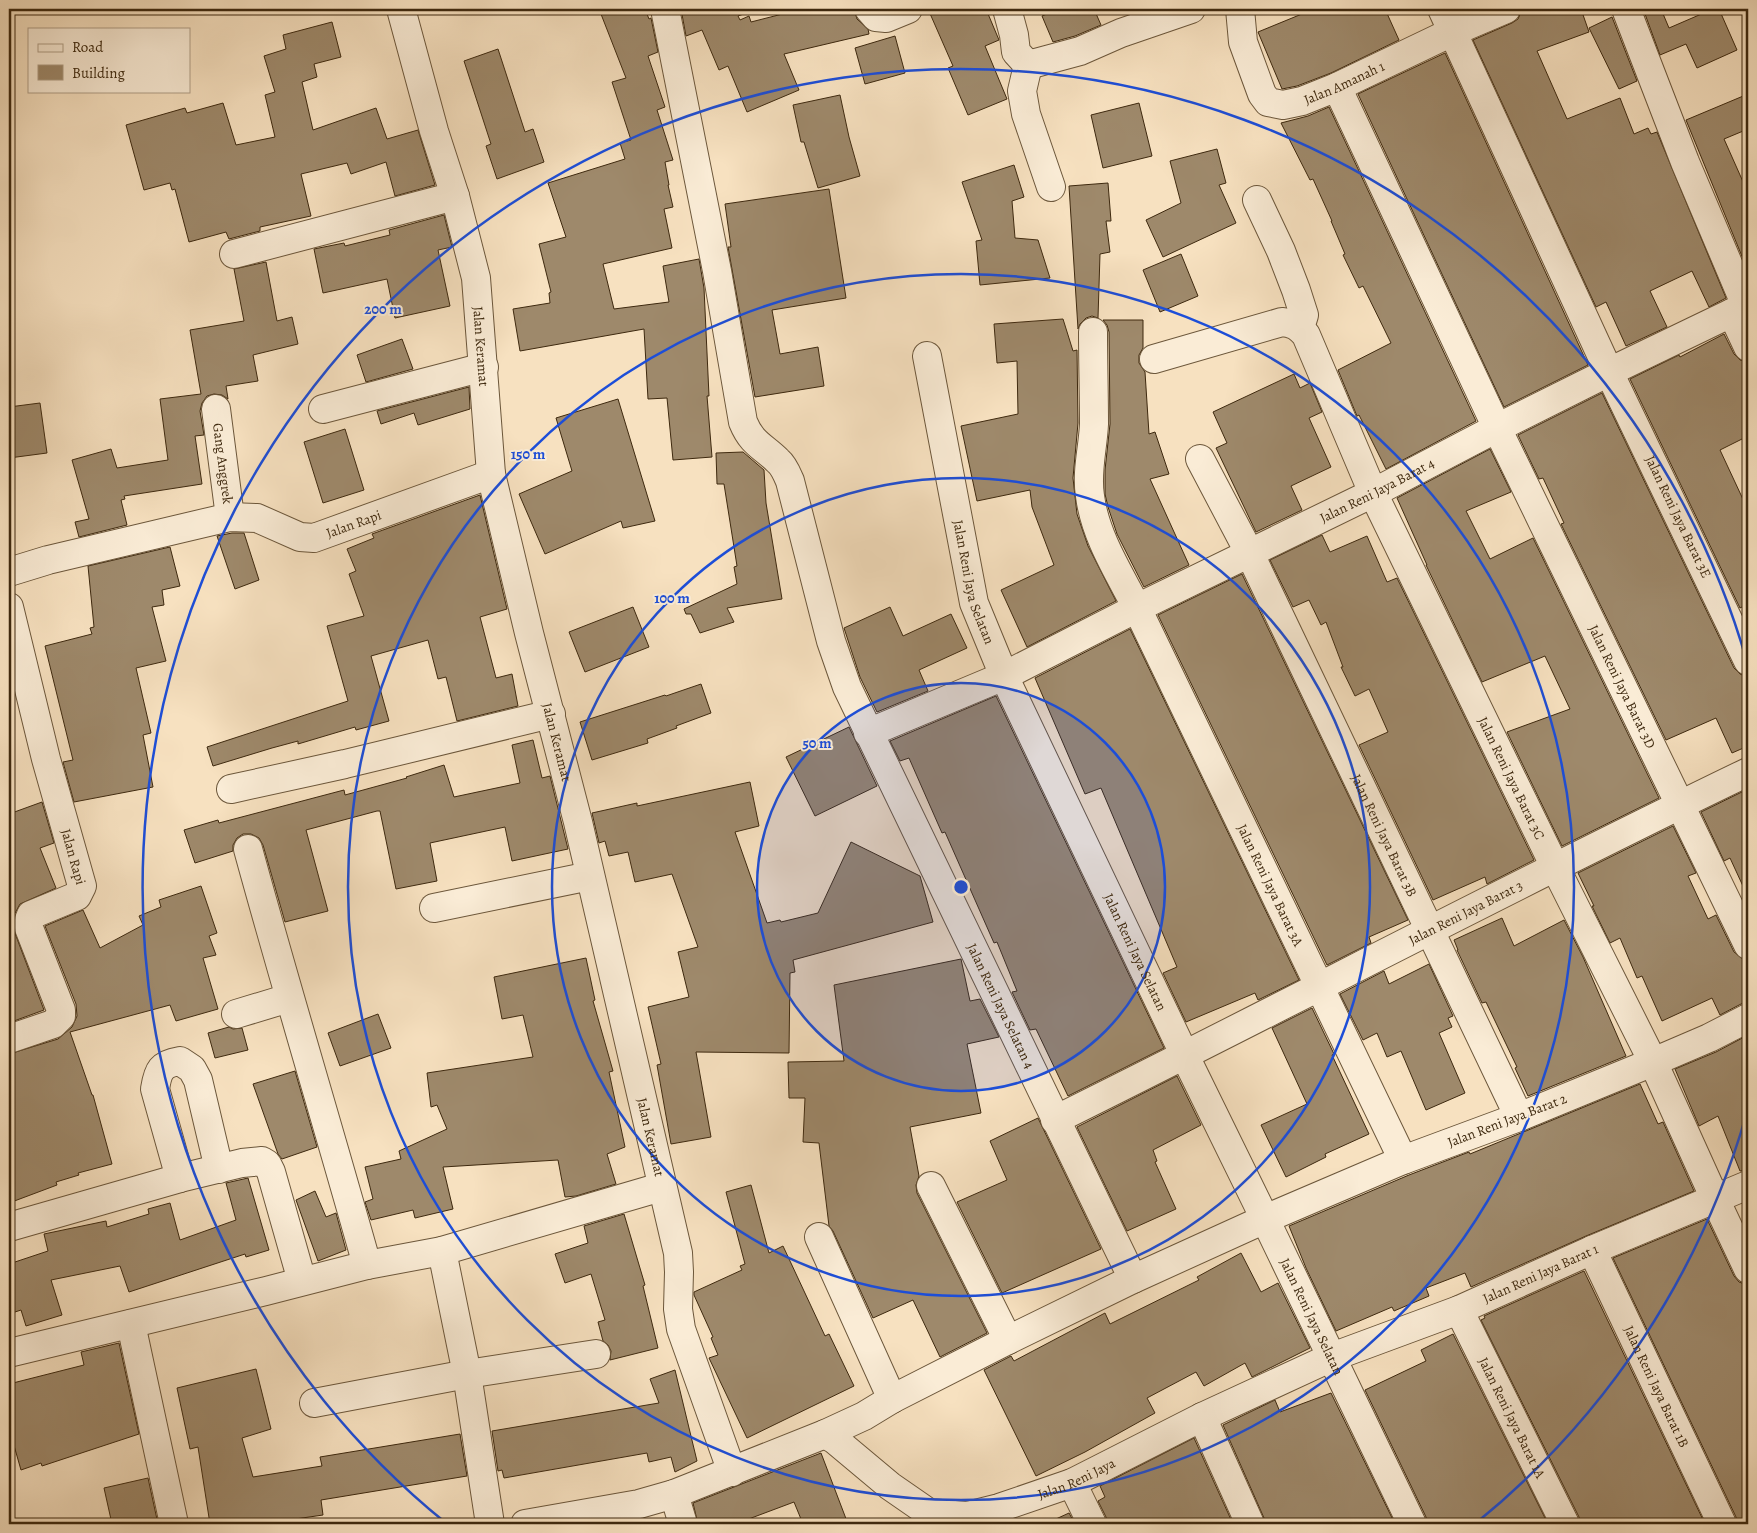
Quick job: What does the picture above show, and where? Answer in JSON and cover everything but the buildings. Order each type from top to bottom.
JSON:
[{"type":"street","name":"Jalan Keramat","points":[[401,9],[434,131],[455,196],[476,278],[491,474],[590,876],[661,1187],[678,1253],[677,1300],[681,1329],[732,1472]]},
{"type":"street","name":"Jalan Reni Jaya Selatan 4","points":[[665,9],[717,271],[743,422],[748,434],[756,444],[778,461],[790,481],[831,641],[847,687],[868,734],[1133,1279]]},
{"type":"street","points":[[869,9],[876,17],[886,18],[908,9]]},
{"type":"street","points":[[1007,9],[1014,35],[1016,52],[1028,65]]},
{"type":"street","points":[[1028,65],[1080,52],[1121,33],[1191,9]]},
{"type":"street","name":"Jalan Amanah 1","points":[[1240,9],[1243,42],[1262,94],[1268,102],[1283,105],[1337,87],[1447,20],[1506,9]]},
{"type":"street","points":[[1626,9],[1742,308],[1748,347]]},
{"type":"street","name":"Jalan Reni Jaya Barat 3E","points":[[1447,20],[1609,372],[1748,661]]},
{"type":"street","points":[[1028,65],[1022,91],[1026,114],[1051,187]]},
{"type":"street","name":"Jalan Reni Jaya Barat 3D","points":[[1337,87],[1497,428],[1748,945]]},
{"type":"street","points":[[234,254],[455,196]]},
{"type":"street","points":[[1154,359],[1282,322],[1292,323],[1300,328],[1304,315],[1296,290],[1282,251],[1257,200]]},
{"type":"street","name":"Jalan Reni Jaya Barat 4","points":[[868,734],[1004,676],[1137,608],[1373,493],[1609,372],[1742,308]]},
{"type":"street","name":"Jalan Reni Jaya Barat 3C","points":[[1300,328],[1314,351],[1373,493],[1555,867],[1653,1062],[1714,1200],[1748,1269]]},
{"type":"street","name":"Jalan Reni Jaya Barat 3A","points":[[1093,332],[1094,426],[1089,460],[1090,495],[1094,517],[1108,552],[1137,608],[1403,1160]]},
{"type":"street","name":"Jalan Reni Jaya Selatan","points":[[927,356],[974,603],[1004,676],[1185,1056],[1412,1524]]},
{"type":"street","points":[[323,409],[484,367]]},
{"type":"street","name":"Gang Anggrek","points":[[216,409],[230,518]]},
{"type":"street","name":"Jalan Reni Jaya Barat 3B","points":[[1200,459],[1250,554],[1519,1116]]},
{"type":"street","name":"Jalan Rapi","points":[[9,572],[48,560],[230,518],[256,518],[300,537],[314,538],[491,474]]},
{"type":"street","name":"Jalan Rapi","points":[[9,607],[46,759],[82,886],[77,896],[31,915],[29,920],[29,928],[61,1010],[61,1016],[53,1024],[9,1039]]},
{"type":"street","points":[[231,790],[551,714]]},
{"type":"street","name":"Jalan Reni Jaya Barat 3","points":[[1055,1120],[1185,1056],[1430,929],[1748,772]]},
{"type":"street","points":[[248,849],[289,998],[315,1079],[367,1265]]},
{"type":"street","points":[[434,908],[590,876]]},
{"type":"street","points":[[236,1014],[289,998]]},
{"type":"street","name":"Jalan Reni Jaya Barat 2","points":[[1265,1219],[1403,1160],[1653,1062],[1709,1038],[1748,1018]]},
{"type":"street","points":[[180,1178],[155,1089],[157,1074],[167,1063],[180,1060],[192,1069],[198,1080],[219,1170]]},
{"type":"street","points":[[9,1227],[180,1178],[262,1161],[267,1164],[272,1172],[302,1281]]},
{"type":"street","name":"Jalan Reni Jaya Barat 1","points":[[1332,1357],[1459,1310],[1592,1250],[1748,1185]]},
{"type":"street","points":[[931,1186],[1008,1340]]},
{"type":"street","points":[[9,1353],[367,1265],[442,1251],[661,1187]]},
{"type":"street","points":[[525,1524],[639,1504],[674,1494],[825,1434],[864,1416],[892,1399],[1008,1340],[1133,1279],[1265,1219]]},
{"type":"street","points":[[819,1237],[892,1399]]},
{"type":"street","name":"Jalan Reni Jaya Barat 1B","points":[[1592,1250],[1722,1524]]},
{"type":"street","points":[[442,1251],[467,1374],[490,1524]]},
{"type":"street","name":"Jalan Reni Jaya Barat 1A","points":[[1459,1310],[1565,1524]]},
{"type":"street","points":[[131,1324],[174,1524]]},
{"type":"street","points":[[314,1402],[467,1374],[596,1354]]},
{"type":"street","name":"Jalan Reni Jaya","points":[[825,1434],[835,1440],[931,1518],[967,1516],[999,1508],[1072,1483],[1202,1417],[1332,1357]]},
{"type":"street","points":[[1202,1417],[1250,1524]]},
{"type":"street","points":[[1072,1483],[1092,1524]]},
{"type":"street","points":[[674,1494],[683,1524]]}]
